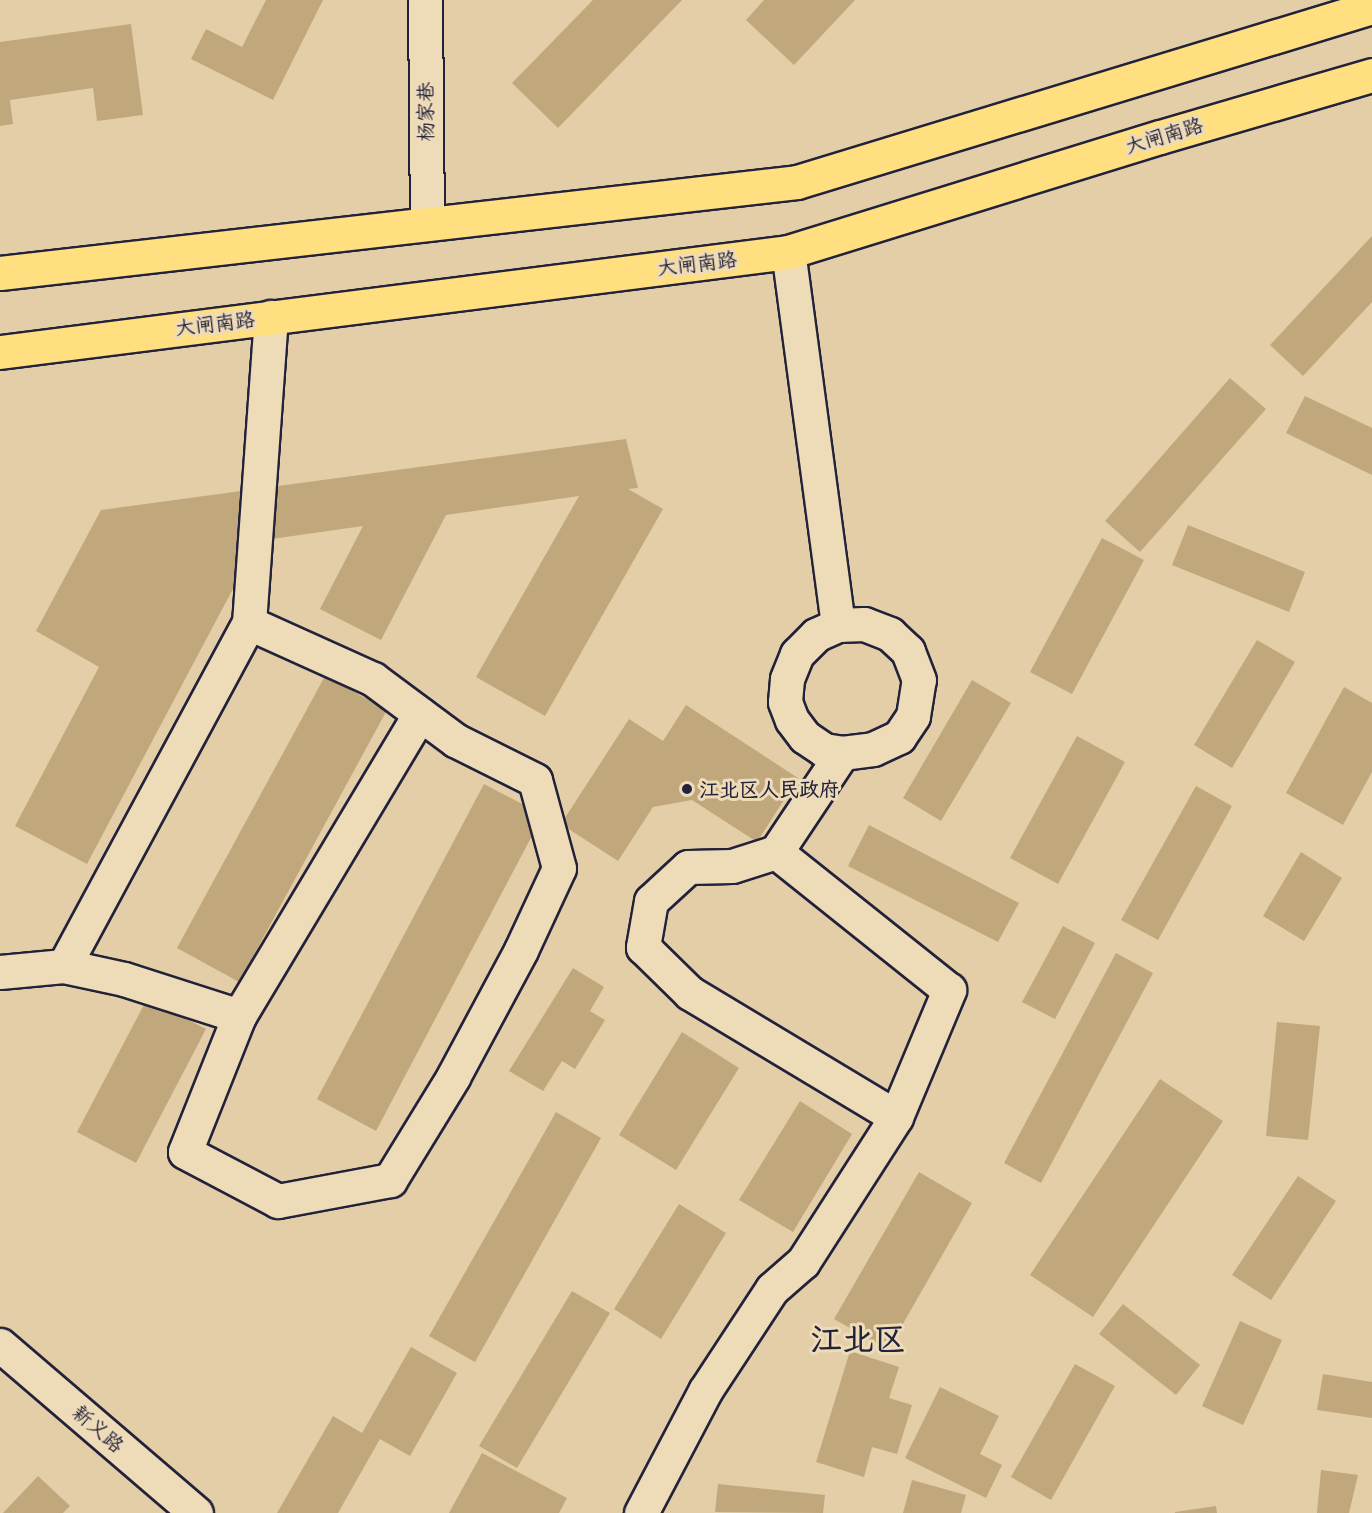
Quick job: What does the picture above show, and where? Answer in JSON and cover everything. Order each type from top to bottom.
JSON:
[{"type":"main road","points":[[0,273],[797,182],[1372,7]]},
{"type":"main road","name":"大闸南路","points":[[0,352],[788,252],[1160,137],[1372,75]]},
{"type":"street","name":"杨家巷","points":[[425,0],[427,224]]},
{"type":"street","points":[[788,252],[838,625]]},
{"type":"street","points":[[64,966],[249,623],[271,317]]},
{"type":"street","points":[[249,623],[373,679],[455,740],[535,780],[559,868],[521,950],[453,1077],[390,1180],[278,1201],[185,1152],[239,1016],[420,714]]},
{"type":"street","points":[[864,624],[890,633],[908,651],[919,680],[913,716],[899,737],[873,749],[842,753],[824,750],[805,737],[792,720],[785,702],[788,679],[797,654],[816,635],[838,625],[864,624]]},
{"type":"street","points":[[842,753],[776,852],[732,866],[688,867],[651,901],[643,947],[690,993],[896,1117]]},
{"type":"street","points":[[641,1513],[705,1391],[772,1289],[803,1262],[896,1117],[949,990],[776,852]]},
{"type":"street","points":[[0,972],[64,966],[124,979],[239,1016]]},
{"type":"street","name":"新义路","points":[[0,1345],[196,1513]]},
{"type":"building","points":[[266,0],[323,0],[273,100],[191,59],[206,29],[242,47]]},
{"type":"building","points":[[593,0],[682,0],[558,128],[512,83]]},
{"type":"building","points":[[764,0],[855,0],[794,65],[746,20]]},
{"type":"building","points":[[131,24],[143,115],[97,121],[93,88],[10,100],[13,124],[0,126],[0,42]]},
{"type":"building","points":[[1372,236],[1372,302],[1303,376],[1270,345]]},
{"type":"building","points":[[1230,378],[1266,409],[1140,552],[1105,521]]},
{"type":"building","points":[[1305,396],[1372,428],[1372,475],[1286,433]]},
{"type":"building","points":[[626,439],[638,488],[628,489],[663,509],[545,716],[476,677],[579,496],[446,515],[381,640],[320,609],[363,526],[236,544],[252,553],[87,864],[15,826],[99,667],[36,631],[101,510]]},
{"type":"building","points":[[1188,525],[1305,572],[1289,612],[1172,565]]},
{"type":"building","points":[[1102,538],[1144,560],[1072,694],[1030,672]]},
{"type":"building","points":[[1257,640],[1295,662],[1232,768],[1194,745]]},
{"type":"building","points":[[325,676],[387,710],[239,982],[177,948]]},
{"type":"building","points":[[972,680],[1011,703],[941,821],[903,798]]},
{"type":"building","points":[[1344,687],[1372,703],[1372,772],[1343,825],[1286,793]]},
{"type":"building","name":"江北区人民政府","points":[[686,705],[798,778],[757,842],[692,800],[653,807],[618,861],[561,824],[629,719],[663,741]]},
{"type":"building","points":[[1077,736],[1125,762],[1058,884],[1010,858]]},
{"type":"building","points":[[484,784],[543,815],[376,1131],[317,1099]]},
{"type":"building","points":[[1196,786],[1232,806],[1158,940],[1121,920]]},
{"type":"building","points":[[869,825],[1019,903],[998,942],[848,866]]},
{"type":"building","points":[[1301,852],[1342,878],[1304,941],[1263,916]]},
{"type":"building","points":[[1063,926],[1095,943],[1055,1019],[1022,1002]]},
{"type":"building","points":[[1116,953],[1153,973],[1041,1183],[1004,1163]]},
{"type":"building","points":[[573,968],[604,987],[590,1011],[605,1020],[575,1069],[562,1061],[543,1091],[509,1071]]},
{"type":"building","points":[[147,999],[206,1029],[136,1163],[77,1132]]},
{"type":"building","points":[[1277,1022],[1320,1026],[1308,1140],[1266,1136]]},
{"type":"building","points":[[682,1032],[739,1068],[676,1170],[619,1135]]},
{"type":"building","points":[[1160,1079],[1223,1121],[1093,1317],[1030,1275]]},
{"type":"building","points":[[800,1101],[852,1134],[793,1232],[739,1200]]},
{"type":"building","points":[[556,1112],[601,1138],[475,1362],[429,1336]]},
{"type":"building","points":[[919,1172],[972,1203],[888,1350],[834,1319]]},
{"type":"building","points":[[1298,1176],[1336,1201],[1271,1300],[1232,1275]]},
{"type":"building","points":[[679,1204],[726,1233],[661,1339],[614,1309]]},
{"type":"building","points":[[572,1291],[610,1313],[517,1468],[479,1446]]},
{"type":"building","points":[[1123,1304],[1200,1365],[1176,1395],[1099,1334]]},
{"type":"building","points":[[1240,1321],[1282,1340],[1243,1425],[1202,1406]]},
{"type":"building","points":[[411,1347],[457,1373],[410,1456],[380,1439],[338,1513],[277,1513],[333,1416],[362,1433]]},
{"type":"building","points":[[850,1351],[899,1367],[889,1398],[912,1405],[897,1454],[872,1447],[864,1477],[816,1462]]},
{"type":"building","points":[[1075,1364],[1115,1386],[1051,1500],[1011,1477]]},
{"type":"building","points":[[1323,1374],[1372,1382],[1372,1418],[1317,1410]]},
{"type":"building","points":[[940,1387],[999,1416],[980,1454],[1002,1465],[986,1498],[905,1458]]},
{"type":"building","points":[[482,1453],[567,1498],[559,1513],[449,1513]]},
{"type":"building","points":[[1321,1470],[1358,1475],[1349,1513],[1317,1513]]},
{"type":"building","points":[[38,1476],[70,1506],[63,1513],[3,1513]]},
{"type":"building","points":[[912,1480],[966,1495],[961,1513],[903,1513]]},
{"type":"building","points":[[718,1484],[825,1495],[823,1513],[715,1512]]},
{"type":"building","points":[[1216,1506],[1217,1513],[1175,1513],[1175,1512]]},
{"type":"place","name":"江北区人民政府","points":[[687,789]]},
{"type":"district","name":"江北区","points":[[858,1340]]}]
